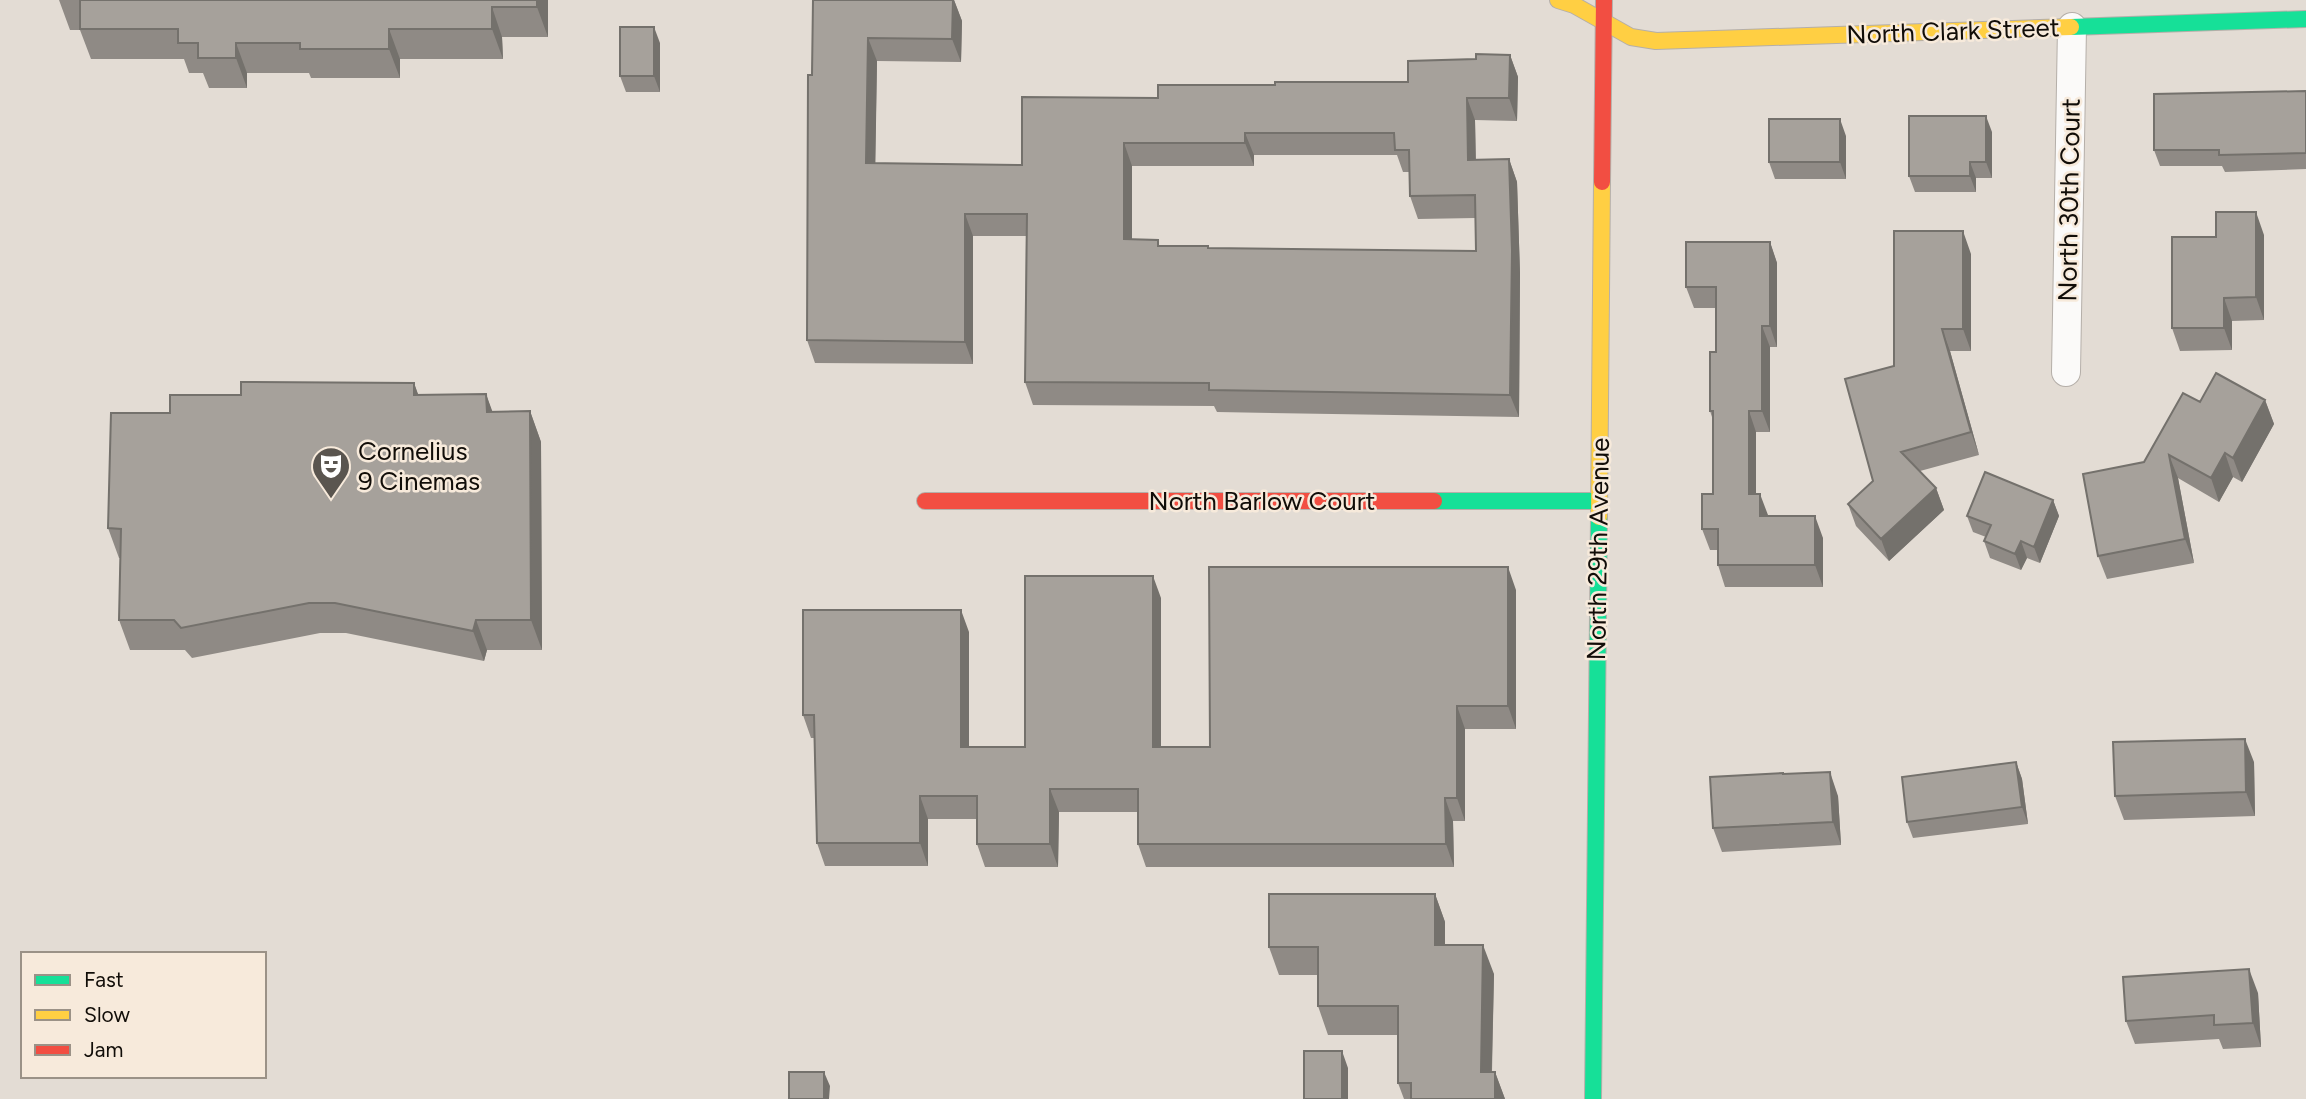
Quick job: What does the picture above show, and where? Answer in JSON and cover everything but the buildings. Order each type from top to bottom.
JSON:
[{"type":"street","name":"North Clark Street","points":[[1558,0],[1574,5],[1630,37],[1656,41],[2306,19]]},
{"type":"street","name":"North 29th Avenue","points":[[1593,1099],[1604,0]]},
{"type":"street","name":"North 30th Court","points":[[2066,372],[2072,27]]},
{"type":"street","name":"North Barlow Court","points":[[925,501],[1599,501]]},
{"type":"traffic: fast","points":[[2071,27],[2306,19]]},
{"type":"traffic: fast","points":[[1434,501],[1599,501]]},
{"type":"traffic: fast","points":[[1593,1099],[1599,517]]},
{"type":"traffic: slow","points":[[1558,0],[1574,5],[1631,37],[1656,41],[2071,27]]},
{"type":"traffic: slow","points":[[1599,517],[1602,182]]},
{"type":"traffic: jam","points":[[1602,182],[1604,0]]},
{"type":"traffic: jam","points":[[925,501],[1434,501]]},
{"type":"place","name":"Cornelius 9 Cinemas","points":[[331,500]]}]
